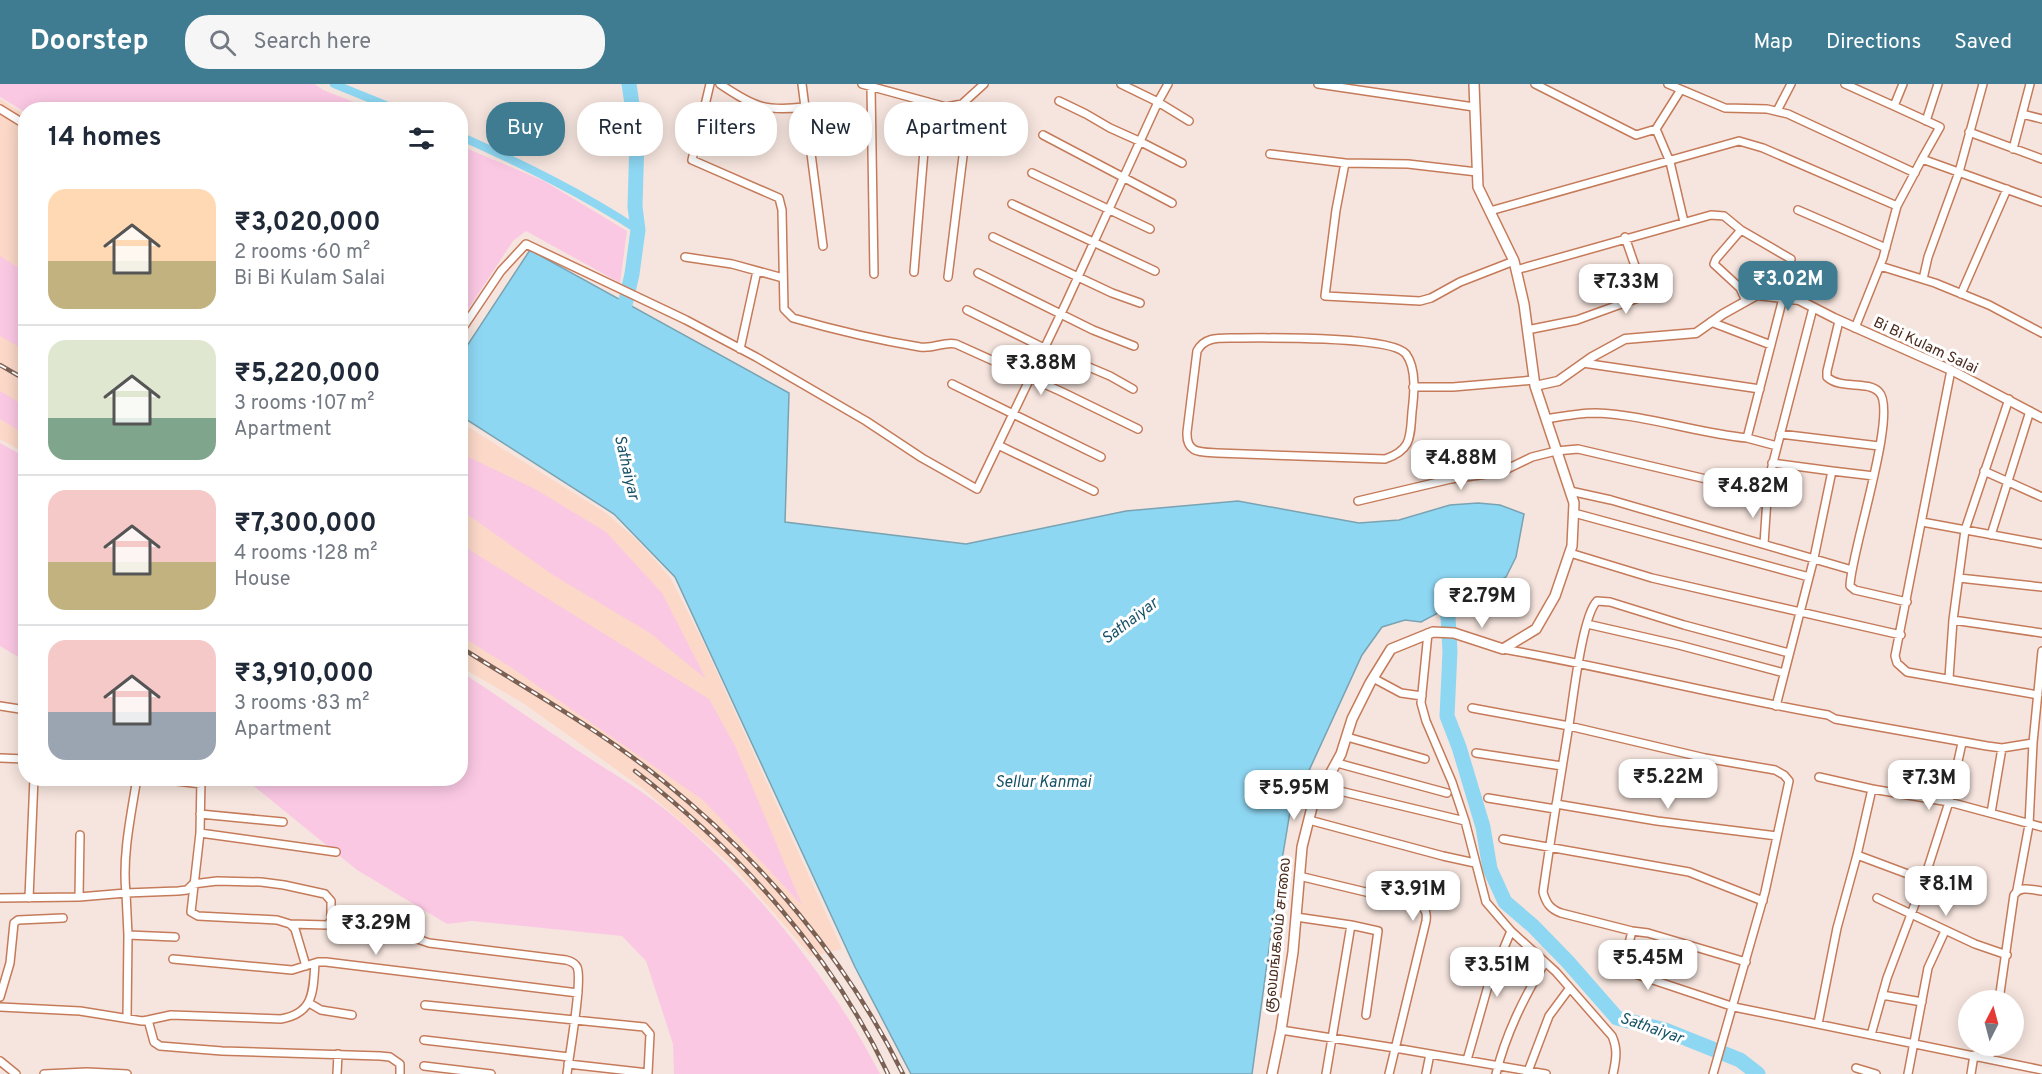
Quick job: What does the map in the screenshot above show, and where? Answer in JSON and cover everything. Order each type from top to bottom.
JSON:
[{"type":"main road","points":[[1474,84],[1478,187],[1515,265],[1524,304],[1534,383],[1574,503],[1572,546],[1555,596],[1536,629],[1503,650]]},
{"type":"main road","name":"குலமங்கலம் சாலை","points":[[1272,1074],[1281,1030],[1296,917],[1302,847],[1308,820],[1312,807],[1337,762],[1352,719],[1373,678],[1390,649],[1431,632],[1454,633],[1503,650]]},
{"type":"street","points":[[710,84],[692,160],[779,198],[782,210],[784,309],[793,318],[849,334],[910,345],[931,348],[951,343],[1138,429]]},
{"type":"street","points":[[720,84],[748,102],[764,108],[789,108]]},
{"type":"street","points":[[802,84],[804,102]]},
{"type":"street","points":[[862,84],[928,102]]},
{"type":"street","points":[[964,102],[984,84]]},
{"type":"street","points":[[1121,84],[1158,102],[1189,121]]},
{"type":"street","points":[[468,320],[501,271],[525,244],[686,320],[741,349],[866,421],[922,458],[977,489],[1031,378],[1139,141],[1168,84]]},
{"type":"street","points":[[1318,84],[1373,88],[1474,107]]},
{"type":"street","points":[[1535,84],[1636,135],[1656,129],[1680,91]]},
{"type":"street","points":[[1668,84],[1725,108],[1767,109],[1788,114],[1915,173]]},
{"type":"street","points":[[1777,111],[1791,84]]},
{"type":"street","points":[[1845,84],[1940,127],[1897,206],[1880,266],[1855,328]]},
{"type":"street","points":[[1894,106],[1903,84]]},
{"type":"street","points":[[1926,121],[1938,84]]},
{"type":"street","points":[[1923,279],[1928,257],[1959,172],[1983,84]]},
{"type":"street","points":[[2013,149],[2030,84]]},
{"type":"street","points":[[871,87],[874,274]]},
{"type":"street","points":[[1059,101],[1182,163]]},
{"type":"street","points":[[0,109],[18,119]]},
{"type":"street","points":[[2022,114],[2042,119]]},
{"type":"street","points":[[1656,129],[1670,162],[1684,222]]},
{"type":"street","points":[[1970,132],[2042,159]]},
{"type":"street","points":[[1043,135],[1172,203]]},
{"type":"street","points":[[1490,211],[1739,141],[1763,148],[1897,206]]},
{"type":"street","points":[[1270,154],[1345,163],[1408,164],[1477,172]]},
{"type":"street","points":[[811,156],[823,246]]},
{"type":"street","points":[[914,272],[924,156]]},
{"type":"street","points":[[948,277],[963,156]]},
{"type":"street","points":[[1922,159],[2042,202]]},
{"type":"street","points":[[1345,163],[1336,210],[1325,296],[1420,301],[1431,298],[1460,282],[1515,265],[1719,214],[1741,230],[1791,259]]},
{"type":"street","points":[[1032,173],[1150,229]]},
{"type":"street","points":[[1961,294],[2007,189]]},
{"type":"street","points":[[1012,204],[1155,271]]},
{"type":"street","points":[[1798,210],[1886,248]]},
{"type":"street","points":[[1741,230],[1714,264],[1740,288],[1746,301]]},
{"type":"street","points":[[993,237],[1112,293],[1140,303]]},
{"type":"street","points":[[1527,330],[1577,320],[1638,298],[1643,289],[1626,237]]},
{"type":"street","points":[[685,257],[732,264],[783,278]]},
{"type":"street","points":[[1880,266],[1923,279],[1989,305],[2042,333]]},
{"type":"street","points":[[741,349],[757,271]]},
{"type":"street","points":[[978,273],[1093,330],[1134,346]]},
{"type":"street","name":"Bi Bi Kulam Salai","points":[[1534,383],[1558,381],[1583,363],[1625,339],[1696,333],[1757,295],[1799,300],[1839,321],[1951,370],[2042,418]]},
{"type":"street","points":[[1747,438],[1784,298]]},
{"type":"street","points":[[1358,501],[1451,479],[1501,472],[1532,457],[1556,450],[1578,449],[1760,490],[1768,482],[1813,308]]},
{"type":"street","points":[[967,310],[1133,388]]},
{"type":"street","points":[[1839,321],[1827,377],[1838,383],[1872,388],[1881,395],[1882,428],[1850,586],[1855,590],[1907,602]]},
{"type":"street","points":[[1711,322],[1771,345]]},
{"type":"street","points":[[1230,338],[1326,339],[1394,346],[1405,352],[1410,362],[1413,387],[1409,439],[1398,455],[1385,459],[1201,452],[1191,448],[1186,441],[1197,351],[1201,344],[1210,340],[1230,338]]},
{"type":"street","points":[[1583,363],[1760,389]]},
{"type":"street","points":[[1951,370],[1901,635],[1895,656],[1901,669],[1907,672],[2038,695]]},
{"type":"street","points":[[1413,387],[1534,383]]},
{"type":"street","points":[[952,384],[1101,457]]},
{"type":"street","points":[[1948,678],[1965,530],[2009,399]]},
{"type":"street","points":[[1991,535],[2030,411]]},
{"type":"street","points":[[1546,419],[1572,414],[1598,413],[1747,438],[1777,446]]},
{"type":"street","points":[[1780,434],[1879,446]]},
{"type":"street","points":[[998,445],[1094,491]]},
{"type":"street","points":[[1772,463],[1874,476]]},
{"type":"street","points":[[1776,706],[1814,558],[1832,471]]},
{"type":"street","points":[[1984,471],[2042,497]]},
{"type":"street","points":[[1760,490],[1767,499],[1764,544]]},
{"type":"street","points":[[1570,491],[1611,500],[1852,570]]},
{"type":"street","points":[[1574,513],[1809,577]]},
{"type":"street","points":[[1922,522],[2042,544]]},
{"type":"street","points":[[1570,553],[1652,578],[1901,635]]},
{"type":"street","points":[[1959,578],[2042,587]]},
{"type":"street","points":[[1746,962],[1648,933],[1632,931],[1553,910],[1545,901],[1543,892],[1578,663],[1587,624],[1597,601],[1604,600],[1684,625],[1789,653]]},
{"type":"street","points":[[1953,620],[2042,633]]},
{"type":"street","points":[[1587,624],[1679,645],[1784,673]]},
{"type":"street","points":[[1431,632],[1421,703],[1465,821],[1486,903],[1511,931],[1556,972],[1611,1036],[1616,1044],[1617,1057],[1613,1074]]},
{"type":"street","points":[[1503,650],[1578,663],[1676,686],[1962,743],[2002,748],[2033,743]]},
{"type":"street","points":[[2001,990],[2014,896],[2017,891],[2029,825],[2033,743],[2039,720],[2038,695],[2042,651]]},
{"type":"street","points":[[1373,678],[1401,693],[1422,696]]},
{"type":"street","points":[[0,706],[18,709]]},
{"type":"street","points":[[1472,708],[1569,726],[1705,758],[1775,771],[1784,775],[1789,781],[1763,901],[1713,1074]]},
{"type":"street","points":[[1347,737],[1425,759]]},
{"type":"street","points":[[1871,1035],[1882,995],[1924,880],[1949,802],[1962,743]]},
{"type":"street","points":[[1991,813],[2002,748]]},
{"type":"street","points":[[1476,753],[1562,766]]},
{"type":"street","points":[[0,758],[18,759]]},
{"type":"street","points":[[2032,760],[2042,761]]},
{"type":"street","points":[[1337,762],[1447,793]]},
{"type":"street","points":[[1819,777],[1949,802],[2042,827]]},
{"type":"street","points":[[29,898],[34,786]]},
{"type":"street","points":[[127,1018],[128,935],[124,880],[136,786]]},
{"type":"street","points":[[0,898],[80,897],[178,891],[187,890],[193,884],[217,881],[261,882],[325,894],[331,900],[333,917],[328,925],[198,916],[191,912],[193,884],[200,833],[201,786]]},
{"type":"street","points":[[1323,787],[1465,821]]},
{"type":"street","points":[[1818,1024],[1838,928],[1872,789]]},
{"type":"street","points":[[1488,798],[1777,836]]},
{"type":"street","points":[[200,814],[283,822]]},
{"type":"street","points":[[1308,820],[1475,863]]},
{"type":"street","points":[[200,833],[336,852]]},
{"type":"street","points":[[80,835],[80,897]]},
{"type":"street","points":[[1503,839],[1689,872],[1763,901]]},
{"type":"street","points":[[1857,855],[1924,880]]},
{"type":"street","points":[[1299,876],[1420,905],[1425,909],[1426,921],[1389,1074]]},
{"type":"street","points":[[2017,891],[2022,888],[2042,891]]},
{"type":"street","points":[[1877,898],[1945,931],[2007,955]]},
{"type":"street","points":[[333,917],[394,931],[429,943],[566,960],[577,966],[578,993],[567,1074]]},
{"type":"street","points":[[1296,917],[1374,929],[1379,934],[1366,1015]]},
{"type":"street","points":[[0,997],[10,963],[14,923],[18,920],[63,918]]},
{"type":"street","points":[[290,924],[295,929],[306,966]]},
{"type":"street","points":[[1326,1074],[1351,925]]},
{"type":"street","points":[[1467,1060],[1488,986],[1511,931]]},
{"type":"street","points":[[1632,931],[1624,964],[1626,969],[1632,973],[1734,1007],[1958,1052]]},
{"type":"street","points":[[1908,1074],[1932,958],[1945,931]]},
{"type":"street","points":[[128,935],[175,937]]},
{"type":"street","points":[[173,959],[292,970],[326,962],[578,993]]},
{"type":"street","points":[[1496,1074],[1511,1026],[1522,1001],[1545,962]]},
{"type":"street","points":[[0,1007],[80,1011],[148,1020],[171,1015],[281,1019],[299,1014],[309,1003],[314,986],[315,963]]},
{"type":"street","points":[[1528,1072],[1549,1016],[1569,989]]},
{"type":"street","points":[[1882,995],[1922,1002]]},
{"type":"street","points":[[309,1003],[321,1010],[352,1015]]},
{"type":"street","points":[[424,1005],[647,1028],[650,1034],[648,1074],[569,1060],[424,1040]]},
{"type":"street","points":[[148,1020],[154,1042],[160,1046],[222,1052],[390,1057],[400,1064],[400,1074]]},
{"type":"street","points":[[1281,1030],[1546,1074]]},
{"type":"street","points":[[337,1074],[338,1054]]},
{"type":"street","points":[[1426,1074],[1430,1054]]},
{"type":"street","points":[[1971,1074],[1974,1056]]},
{"type":"street","points":[[1979,1056],[2042,1070]]},
{"type":"street","points":[[0,1061],[16,1074]]},
{"type":"street","points":[[424,1066],[491,1074]]},
{"type":"street","points":[[1856,1068],[1876,1074]]},
{"type":"street","points":[[44,1074],[127,1074]]},
{"type":"shaded area","points":[[0,84],[315,84],[323,90],[354,102],[18,102],[18,108],[0,97]]},
{"type":"shaded area","points":[[0,99],[18,111],[18,449],[0,439]]},
{"type":"shaded area","points":[[468,149],[544,181],[627,231],[620,283],[526,231],[513,241],[468,309]]},
{"type":"shaded area","points":[[0,256],[18,268],[18,346],[0,336]]},
{"type":"shaded area","points":[[0,391],[18,402],[18,430],[0,419]]},
{"type":"shaded area","points":[[468,427],[606,513],[636,539],[670,577],[704,644],[842,949],[811,956],[734,867],[642,788],[523,703],[468,671]]},
{"type":"shaded area","points":[[0,443],[18,453],[18,657],[0,646]]},
{"type":"shaded area","points":[[468,457],[535,489],[606,532],[662,593],[706,679],[650,633],[553,575],[468,515]]},
{"type":"shaded area","points":[[468,549],[709,699],[736,748],[802,905],[703,800],[509,666],[468,640]]},
{"type":"shaded area","points":[[468,677],[644,793],[719,857],[781,925],[809,962],[836,999],[880,1074],[674,1074],[673,1044],[646,961],[622,936],[472,921],[447,924],[357,870],[254,786],[468,786]]},
{"type":"water","name":"Sellur Kanmai","points":[[530,250],[789,393],[785,522],[966,544],[1126,511],[1238,501],[1359,523],[1399,520],[1450,505],[1478,503],[1500,505],[1524,514],[1516,557],[1506,577],[1421,622],[1405,620],[1382,627],[1362,655],[1290,812],[1252,1074],[911,1074],[855,967],[675,577],[614,514],[468,420],[468,344]]},
{"type":"waterway","points":[[334,84],[378,102]]},
{"type":"waterway","name":"Sathaiyar","points":[[621,322],[632,274],[638,230],[635,207],[637,138],[629,84]]},
{"type":"waterway","points":[[468,140],[551,180],[638,230]]},
{"type":"waterway","name":"Sathaiyar","points":[[1433,595],[1446,609],[1448,617],[1450,651],[1447,716],[1459,747],[1483,827],[1490,869],[1505,902],[1533,926],[1568,962],[1617,1018],[1665,1030],[1740,1060],[1758,1074]]},
{"type":"railway","points":[[0,365],[18,375]]},
{"type":"railway","points":[[468,652],[589,727],[638,762],[699,811],[734,844],[799,914],[829,952],[881,1032],[903,1074]]},
{"type":"railway","points":[[635,771],[711,835],[780,908],[811,946],[839,987],[888,1074]]}]
